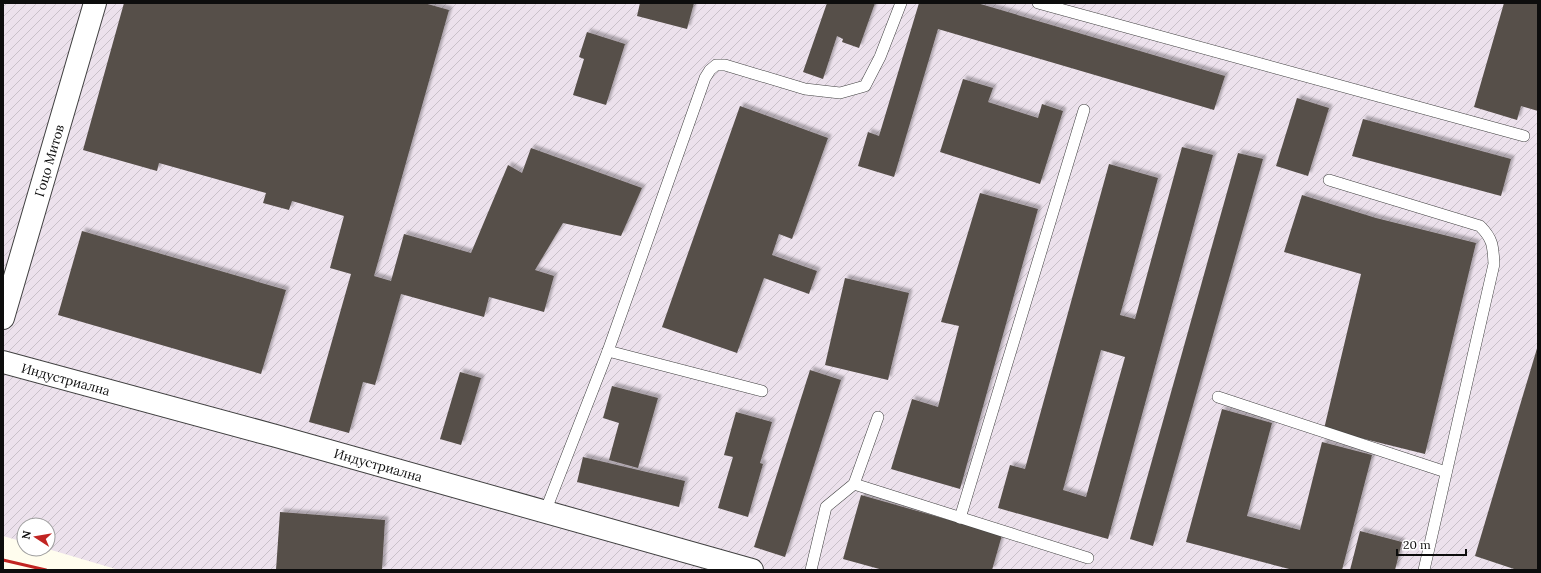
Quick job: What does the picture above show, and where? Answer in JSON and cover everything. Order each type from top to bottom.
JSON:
[{"type":"street","name":"Гоцо Митов","points":[[3,318],[94,3]]},
{"type":"street","name":"Индустриална","points":[[3,362],[283,438],[752,570]]},
{"type":"lane","points":[[545,512],[608,351],[705,78],[710,70],[716,65],[725,65],[805,89],[833,92],[840,92],[864,86],[880,57],[901,3]]},
{"type":"lane","points":[[1038,3],[1524,136]]},
{"type":"lane","points":[[960,518],[1084,110]]},
{"type":"lane","points":[[1329,180],[1480,226],[1489,234],[1493,246],[1494,264],[1424,570]]},
{"type":"lane","points":[[608,351],[762,391]]},
{"type":"lane","points":[[1218,397],[1446,472]]},
{"type":"lane","points":[[811,570],[826,507],[854,484],[878,418]]},
{"type":"lane","points":[[854,484],[1088,558]]},
{"type":"shaded area","points":[[3,3],[1538,3],[1538,570],[119,570],[56,551],[56,517],[16,517],[16,540],[3,536]]},
{"type":"building","points":[[124,3],[424,3],[449,10],[374,276],[391,281],[404,234],[471,253],[508,165],[522,173],[531,148],[642,188],[621,236],[563,223],[535,270],[554,276],[544,312],[489,297],[484,317],[401,294],[375,385],[363,382],[349,433],[309,422],[351,274],[330,268],[344,216],[292,201],[289,210],[263,203],[266,193],[159,163],[157,171],[83,150]]},
{"type":"building","points":[[640,3],[694,3],[687,29],[637,16]]},
{"type":"building","points":[[827,3],[875,3],[859,48],[842,42],[843,39],[837,36],[823,79],[803,72]]},
{"type":"building","points":[[919,3],[977,3],[1225,76],[1214,110],[938,29],[894,177],[858,166],[868,132],[879,136]]},
{"type":"building","points":[[1504,3],[1538,3],[1538,111],[1521,106],[1517,120],[1474,107]]},
{"type":"building","points":[[587,32],[625,44],[606,105],[573,95],[584,59],[579,57]]},
{"type":"building","points":[[963,79],[993,88],[988,102],[1038,118],[1042,104],[1063,111],[1040,184],[940,152]]},
{"type":"building","points":[[1297,98],[1329,108],[1308,176],[1276,166]]},
{"type":"building","points":[[740,106],[828,138],[792,239],[779,234],[772,255],[817,271],[809,294],[764,278],[737,353],[662,327]]},
{"type":"building","points":[[1363,119],[1511,159],[1501,196],[1352,156]]},
{"type":"building","points":[[1182,147],[1213,155],[1108,539],[998,508],[1010,465],[1025,469],[1109,164],[1158,178],[1120,315],[1135,319]],"holes":[[[1101,350],[1125,357],[1086,497],[1063,490]]]},
{"type":"building","points":[[1238,153],[1263,159],[1153,546],[1130,539]]},
{"type":"building","points":[[980,193],[1038,209],[960,489],[891,469],[912,399],[938,407],[959,326],[941,322]]},
{"type":"building","points":[[1302,195],[1376,218],[1476,243],[1425,454],[1324,429],[1361,274],[1284,252]]},
{"type":"building","points":[[82,231],[286,290],[261,374],[58,315]]},
{"type":"building","points":[[845,278],[909,293],[888,380],[825,365]]},
{"type":"building","points":[[1538,345],[1538,570],[1517,570],[1475,556]]},
{"type":"building","points":[[810,370],[841,380],[785,557],[754,547]]},
{"type":"building","points":[[460,372],[481,378],[461,445],[440,439]]},
{"type":"building","points":[[612,386],[658,398],[638,468],[609,460],[619,423],[603,418]]},
{"type":"building","points":[[1222,409],[1272,423],[1247,516],[1300,530],[1322,442],[1372,455],[1342,570],[1293,570],[1186,542]]},
{"type":"building","points":[[736,412],[772,422],[760,463],[763,464],[748,517],[718,508],[733,457],[724,455]]},
{"type":"building","points":[[583,457],[685,481],[679,507],[577,482]]},
{"type":"building","points":[[861,495],[1002,535],[992,570],[883,570],[843,559]]},
{"type":"building","points":[[280,512],[385,520],[382,570],[276,570]]},
{"type":"building","points":[[1360,531],[1402,542],[1395,570],[1350,570]]},
{"type":"railway","points":[[3,560],[46,570]]}]
